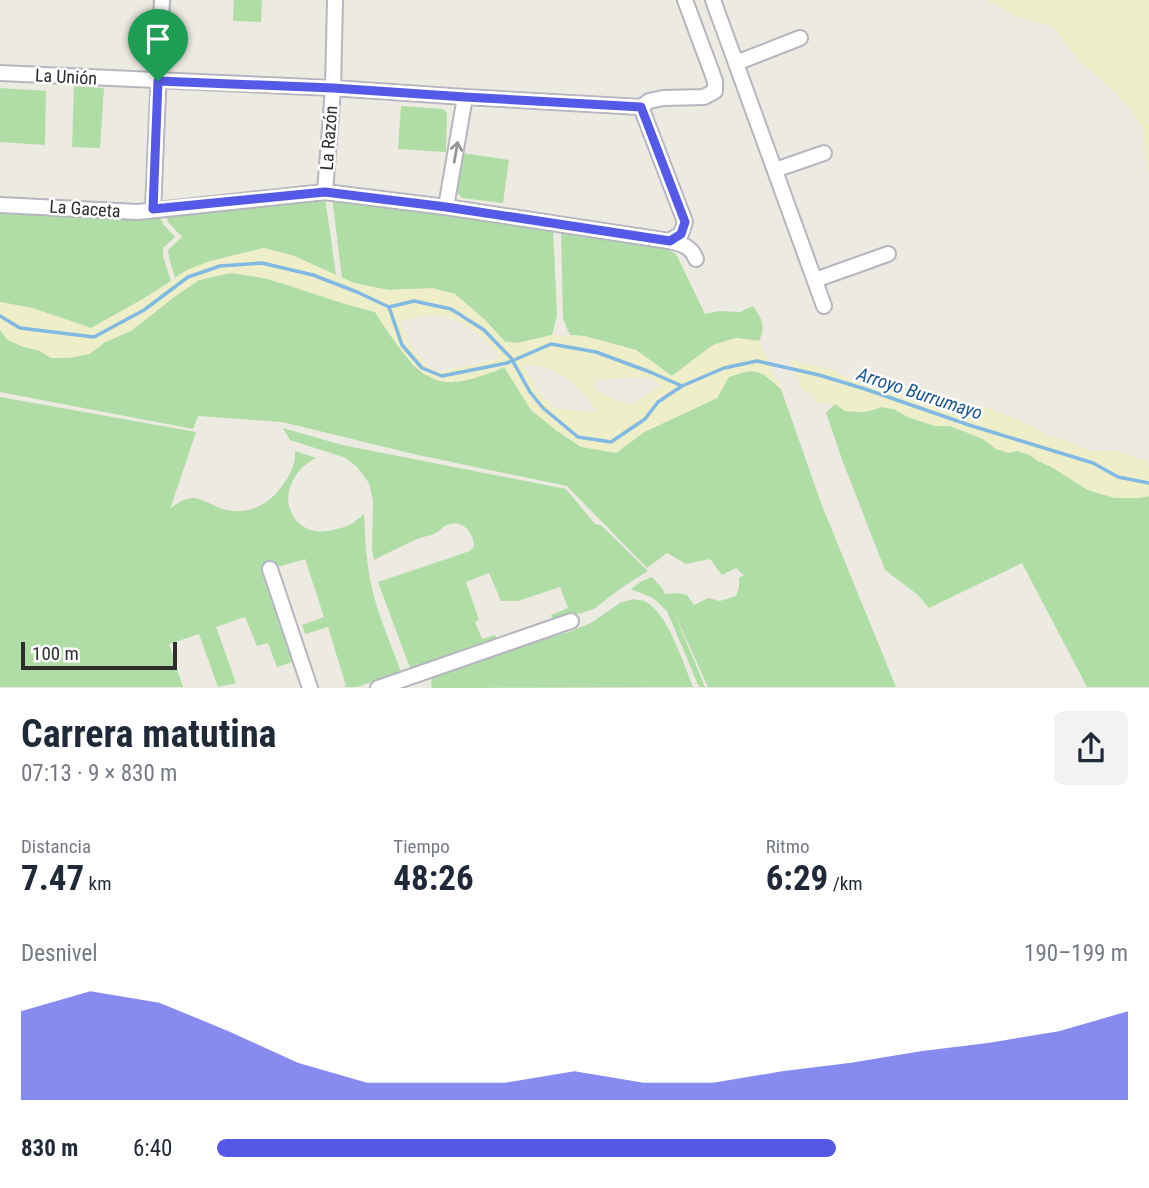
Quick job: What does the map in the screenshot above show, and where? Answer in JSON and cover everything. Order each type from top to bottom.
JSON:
[{"type":"street","points":[[153,209],[162,0]]},
{"type":"street","name":"La Razón","points":[[325,192],[333,88],[335,0]]},
{"type":"street","name":"La Unión","points":[[0,73],[333,88],[641,107],[649,101],[704,97],[715,91],[715,81],[685,0]]},
{"type":"street","points":[[713,0],[824,306]]},
{"type":"street","points":[[736,63],[800,38]]},
{"type":"street","points":[[446,207],[465,97]]},
{"type":"street","points":[[641,107],[685,222],[681,234],[670,241]]},
{"type":"street","points":[[775,170],[824,153]]},
{"type":"street","name":"La Gaceta","points":[[0,205],[138,212],[325,192],[446,207],[670,241],[691,249],[696,259]]},
{"type":"street","points":[[815,280],[888,254]]},
{"type":"street","points":[[270,569],[310,688]]},
{"type":"street","points":[[378,688],[571,621]]},
{"type":"street","points":[[419,673],[426,688]]},
{"type":"green space","points":[[234,0],[262,0],[261,22],[233,21]]},
{"type":"green space","points":[[74,86],[104,88],[100,148],[72,147]]},
{"type":"green space","points":[[0,88],[46,91],[45,145],[0,142]]},
{"type":"green space","points":[[401,106],[443,109],[447,113],[446,152],[398,149]]},
{"type":"green space","points":[[462,153],[509,160],[503,203],[462,198],[456,191]]},
{"type":"green space","points":[[325,197],[336,275],[294,256],[264,248],[187,270],[175,278],[168,250],[182,237],[168,222],[166,214]]},
{"type":"green space","points":[[332,197],[553,227],[557,316],[552,335],[518,343],[505,342],[454,293],[388,290],[342,278]]},
{"type":"green space","points":[[0,214],[159,215],[175,237],[163,248],[171,281],[91,328],[32,308],[0,302]]},
{"type":"green space","points":[[561,228],[661,246],[676,254],[705,314],[719,311],[740,312],[753,306],[762,323],[759,341],[736,338],[713,345],[672,376],[636,350],[584,336],[570,335],[563,319]]},
{"type":"green space","points":[[230,273],[267,279],[375,312],[413,365],[425,375],[494,372],[504,366],[531,410],[616,453],[644,432],[717,398],[728,377],[749,370],[764,374],[781,389],[821,503],[896,687],[708,687],[673,610],[705,687],[699,687],[667,611],[653,598],[631,589],[652,577],[665,594],[687,595],[694,605],[708,598],[720,601],[736,596],[739,578],[744,575],[736,568],[722,575],[710,559],[686,564],[667,553],[647,568],[567,486],[418,455],[282,422],[198,416],[193,429],[0,392],[0,330],[8,340],[40,351],[51,358],[89,354],[105,342],[131,331],[199,280]]},
{"type":"green space","points":[[0,397],[196,432],[170,509],[181,501],[194,498],[220,508],[246,511],[269,500],[285,482],[293,465],[295,451],[316,458],[301,469],[291,485],[289,507],[301,525],[319,531],[347,526],[364,514],[373,591],[401,672],[357,687],[342,687],[346,686],[328,627],[305,634],[302,625],[324,617],[305,559],[278,567],[272,562],[263,566],[295,661],[277,667],[268,643],[257,646],[245,617],[216,627],[236,683],[218,687],[199,634],[169,644],[183,687],[0,687]]},
{"type":"green space","points":[[835,404],[846,411],[865,412],[882,407],[894,409],[935,426],[950,426],[983,439],[996,449],[1030,455],[1088,490],[1115,498],[1149,496],[1149,687],[1087,687],[1022,563],[929,608],[918,595],[885,570],[826,413]]},
{"type":"green space","points":[[283,428],[342,445],[566,489],[595,524],[602,526],[648,571],[594,609],[553,620],[551,615],[568,608],[560,587],[518,601],[501,601],[489,573],[466,582],[479,620],[475,622],[482,639],[495,635],[497,639],[410,668],[378,582],[470,551],[474,542],[470,533],[464,526],[455,523],[374,560],[373,501],[369,483],[346,458],[290,440]]},
{"type":"green space","points":[[633,599],[644,601],[660,615],[674,639],[693,687],[432,688],[432,678],[445,668],[569,632],[591,623],[620,603]]},
{"type":"sand","points":[[986,0],[1149,0],[1149,178],[1142,128],[1129,107],[1078,60],[1053,27],[1018,17]]},
{"type":"sand","points":[[264,248],[294,256],[354,283],[388,290],[433,288],[454,294],[485,320],[505,342],[518,343],[552,335],[584,336],[636,350],[672,376],[713,345],[736,338],[759,341],[781,389],[757,372],[729,377],[717,398],[644,432],[616,453],[581,447],[557,431],[531,410],[504,367],[460,381],[446,382],[435,379],[414,365],[405,355],[375,312],[265,278],[230,273],[199,280],[131,331],[105,342],[90,354],[51,358],[40,351],[8,340],[0,330],[0,302],[32,308],[91,328],[157,291],[187,270],[210,261]],"holes":[[[436,315],[455,320],[472,329],[500,357],[440,372],[429,367],[410,343],[400,321]],[[524,365],[547,368],[567,378],[584,394],[597,413],[555,408],[539,393]],[[648,377],[661,384],[632,405],[594,389],[595,380]]]},
{"type":"sand","points":[[790,360],[833,370],[852,380],[903,391],[935,401],[944,407],[988,408],[1032,426],[1046,435],[1091,451],[1118,451],[1146,461],[1149,466],[1149,496],[1115,498],[1088,490],[1030,455],[996,449],[967,432],[950,426],[936,426],[908,417],[894,409],[882,407],[865,412],[845,411],[835,404],[817,403],[812,393],[803,392]]},
{"type":"waterway","name":"Arroyo Burrumayo","points":[[0,316],[20,328],[94,337],[144,310],[188,277],[220,266],[262,263],[313,275],[389,307],[402,345],[422,368],[442,376],[507,363],[551,344],[596,352],[682,386],[724,368],[757,361],[865,389],[969,425],[1093,463],[1118,477],[1149,483]]},
{"type":"waterway","name":"Arroyo Burrumayo","points":[[389,307],[414,301],[451,309],[484,330],[511,358],[530,392],[543,408],[578,437],[611,442],[645,419],[658,402],[682,386]]},
{"type":"route","points":[[158,81],[333,88],[641,107],[685,222],[681,234],[670,241],[446,207],[325,192],[153,209],[158,81]]}]
